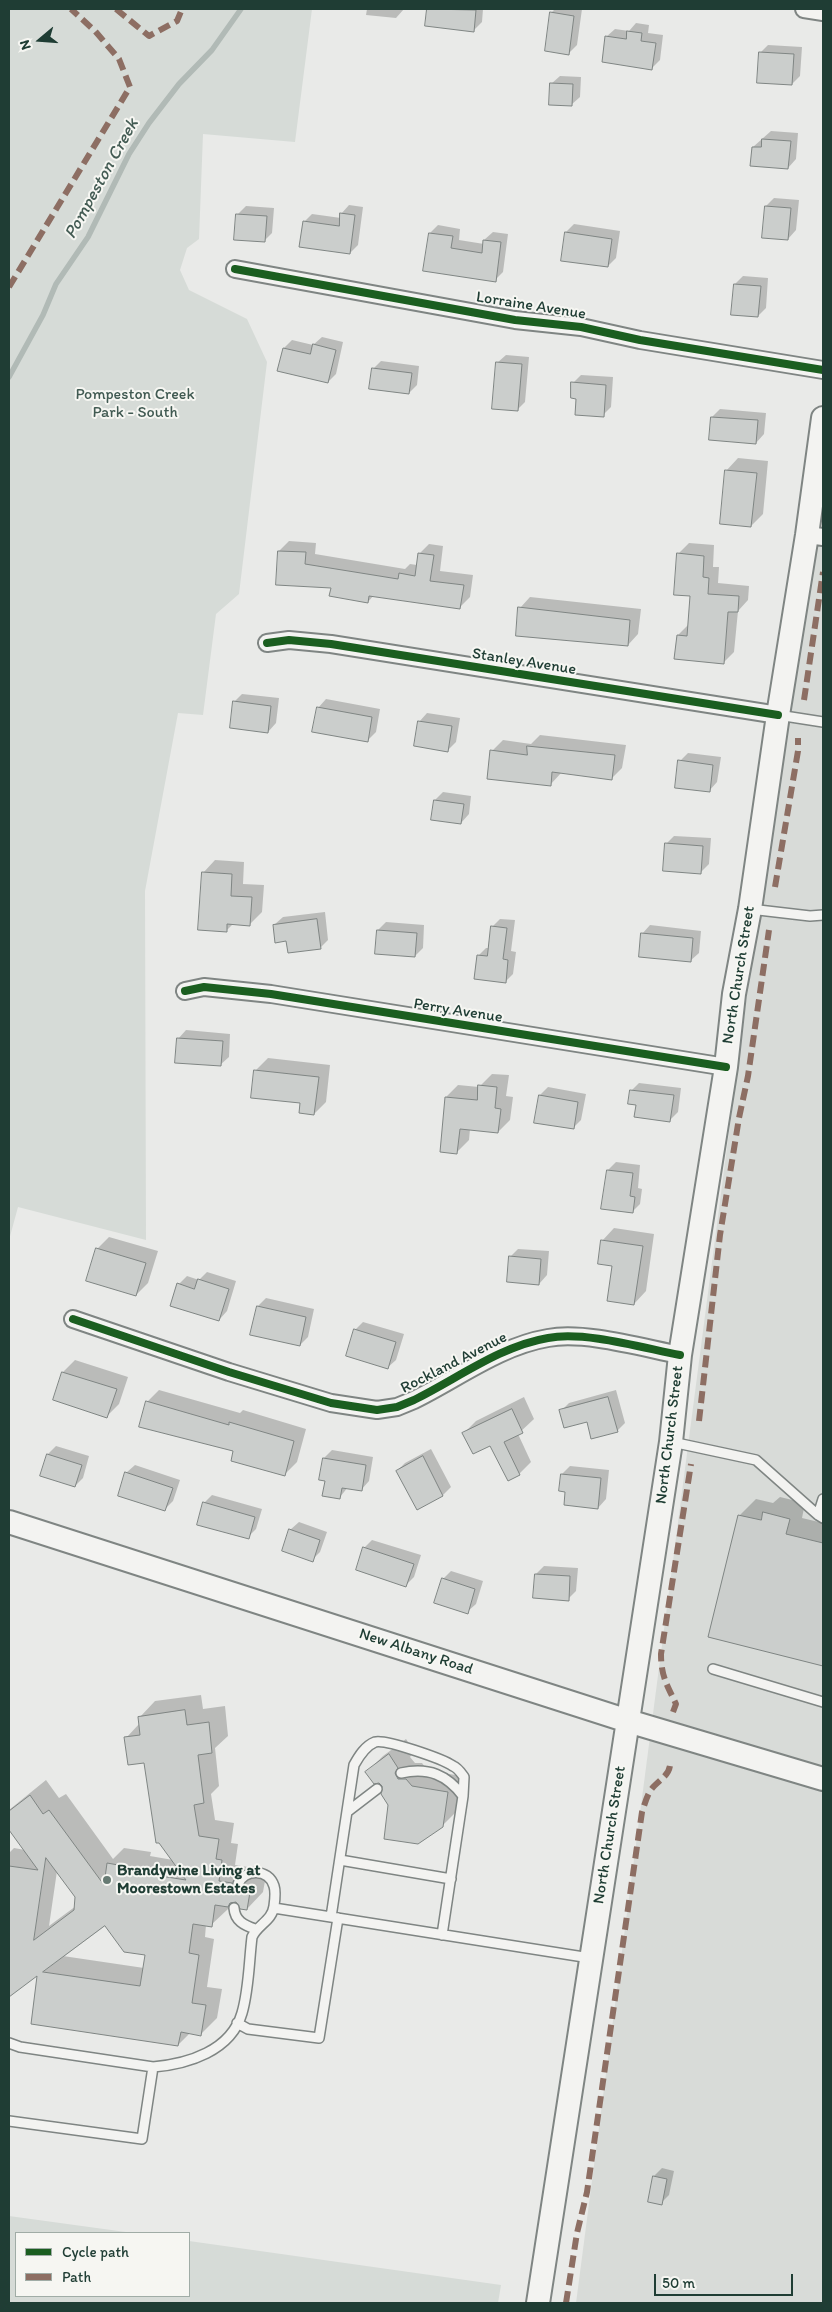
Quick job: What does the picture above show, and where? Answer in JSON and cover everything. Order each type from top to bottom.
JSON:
[{"type":"main road","name":"North Church Street","points":[[538,2303],[590,1958],[672,1442],[680,1355],[726,1067],[734,994],[750,910],[778,714],[815,536],[823,418]]},
{"type":"main road","name":"New Albany Road","points":[[9,1522],[628,1721],[823,1779]]},
{"type":"street","points":[[804,9],[823,12]]},
{"type":"street","name":"Lorraine Avenue","points":[[234,269],[515,320],[580,327],[660,343],[823,370]]},
{"type":"street","name":"Stanley Avenue","points":[[267,643],[289,640],[332,644],[778,714]]},
{"type":"street","name":"Perry Avenue","points":[[186,991],[204,987],[271,994],[726,1067]]},
{"type":"street","name":"Rockland Avenue","points":[[73,1319],[229,1372],[331,1403],[377,1410],[397,1407],[414,1400],[512,1349],[549,1337],[568,1336],[592,1339],[680,1355]]},
{"type":"lane","points":[[778,714],[823,722]]},
{"type":"lane","points":[[750,910],[810,916],[823,915]]},
{"type":"lane","points":[[672,1442],[756,1460],[821,1516]]},
{"type":"lane","points":[[821,1516],[823,1499]]},
{"type":"lane","points":[[713,1670],[823,1702]]},
{"type":"lane","points":[[237,2023],[248,2029],[319,2038],[340,1860],[354,1765],[364,1750],[375,1742],[386,1742],[455,1766],[464,1777],[464,1796],[442,1935]]},
{"type":"lane","points":[[402,1772],[413,1770],[428,1771],[452,1781],[464,1796]]},
{"type":"lane","points":[[347,1812],[377,1789]]},
{"type":"lane","points":[[340,1860],[451,1879]]},
{"type":"lane","points":[[9,2043],[20,2047],[153,2067],[170,2066],[206,2054],[225,2039],[242,2013],[252,1937],[256,1929],[271,1916],[274,1908],[276,1894],[274,1884],[266,1876],[257,1872],[247,1873],[241,1877],[238,1884]]},
{"type":"lane","points":[[234,1908],[236,1918],[256,1929]]},
{"type":"lane","points":[[274,1908],[590,1958]]},
{"type":"lane","points":[[9,2121],[142,2139],[153,2067]]},
{"type":"shaded area","points":[[807,535],[823,538],[823,2303],[576,2303]]},
{"type":"green space","name":"Pompeston Creek Park - South","points":[[9,9],[312,9],[295,142],[203,134],[199,239],[187,248],[180,270],[189,290],[247,319],[267,362],[239,594],[216,614],[203,715],[178,713],[145,891],[146,1240],[18,1207],[9,1240]]},
{"type":"green space","points":[[9,2216],[126,2232],[15,2232],[15,2297],[190,2297],[190,2241],[501,2285],[498,2303],[9,2303]]},
{"type":"building","points":[[427,9],[476,10],[474,32],[425,26]]},
{"type":"building","points":[[550,12],[574,16],[569,55],[545,51]]},
{"type":"building","points":[[627,31],[642,33],[641,41],[656,43],[652,70],[602,62],[605,36],[626,39]]},
{"type":"building","points":[[759,52],[794,54],[792,85],[757,83]]},
{"type":"building","points":[[550,83],[573,84],[572,106],[549,105]]},
{"type":"building","points":[[762,139],[791,141],[788,169],[750,166],[752,147],[761,147]]},
{"type":"building","points":[[765,206],[791,208],[788,240],[762,238]]},
{"type":"building","points":[[340,213],[355,215],[350,254],[299,247],[303,221],[339,226]]},
{"type":"building","points":[[236,214],[267,216],[265,242],[234,240]]},
{"type":"building","points":[[565,232],[612,239],[608,267],[561,261]]},
{"type":"building","points":[[429,233],[453,236],[451,248],[482,253],[483,240],[501,242],[496,282],[423,271]]},
{"type":"building","points":[[734,284],[761,286],[758,317],[731,315]]},
{"type":"building","points":[[313,344],[336,350],[328,383],[277,371],[283,348],[310,354]]},
{"type":"building","points":[[496,362],[522,364],[518,411],[492,409]]},
{"type":"building","points":[[372,368],[412,373],[409,394],[369,389]]},
{"type":"building","points":[[571,382],[606,385],[604,417],[575,415],[576,399],[571,398]]},
{"type":"building","points":[[711,417],[758,420],[756,444],[709,440]]},
{"type":"building","points":[[725,470],[757,473],[751,527],[720,524]]},
{"type":"building","points":[[278,551],[306,552],[305,564],[398,579],[399,573],[415,576],[418,553],[434,555],[430,581],[464,585],[460,609],[369,596],[368,603],[329,596],[331,588],[276,585]]},
{"type":"building","points":[[677,553],[704,556],[703,577],[709,578],[708,594],[739,596],[738,612],[728,612],[724,664],[674,659],[677,635],[687,636],[690,596],[674,595]]},
{"type":"building","points":[[518,607],[630,620],[628,646],[516,636]]},
{"type":"building","points":[[233,701],[271,706],[268,733],[230,728]]},
{"type":"building","points":[[317,707],[372,717],[368,742],[312,732]]},
{"type":"building","points":[[418,721],[452,726],[448,752],[414,746]]},
{"type":"building","points":[[527,746],[615,755],[612,780],[552,772],[551,786],[487,779],[490,750],[527,755]]},
{"type":"building","points":[[678,760],[713,765],[710,792],[675,788]]},
{"type":"building","points":[[434,800],[464,804],[461,824],[431,820]]},
{"type":"building","points":[[665,843],[703,846],[701,874],[663,871]]},
{"type":"building","points":[[202,872],[232,874],[231,896],[252,897],[250,926],[227,924],[227,932],[198,930]]},
{"type":"building","points":[[317,919],[321,949],[288,953],[286,941],[275,943],[273,925]]},
{"type":"building","points":[[491,926],[507,928],[503,959],[508,960],[506,983],[474,979],[477,955],[487,956]]},
{"type":"building","points":[[377,930],[417,933],[415,957],[375,954]]},
{"type":"building","points":[[641,933],[693,938],[691,962],[639,957]]},
{"type":"building","points":[[177,1038],[223,1041],[221,1066],[175,1063]]},
{"type":"building","points":[[254,1070],[319,1077],[314,1115],[299,1113],[300,1103],[251,1098]]},
{"type":"building","points":[[478,1085],[497,1087],[495,1108],[501,1109],[498,1133],[460,1129],[457,1154],[440,1152],[445,1097],[477,1100]]},
{"type":"building","points":[[630,1090],[674,1095],[670,1122],[634,1117],[636,1105],[628,1104]]},
{"type":"building","points":[[539,1095],[578,1102],[574,1129],[534,1123]]},
{"type":"building","points":[[607,1170],[633,1173],[630,1196],[635,1197],[633,1213],[601,1209]]},
{"type":"building","points":[[601,1240],[643,1246],[634,1305],[607,1301],[612,1266],[598,1264]]},
{"type":"building","points":[[96,1248],[146,1263],[136,1296],[86,1281]]},
{"type":"building","points":[[509,1256],[541,1259],[539,1285],[507,1282]]},
{"type":"building","points":[[198,1279],[229,1289],[219,1321],[170,1306],[177,1283],[194,1289]]},
{"type":"building","points":[[257,1306],[306,1317],[300,1346],[250,1335]]},
{"type":"building","points":[[354,1329],[396,1342],[388,1369],[346,1356]]},
{"type":"building","points":[[62,1372],[117,1389],[107,1418],[53,1400]]},
{"type":"building","points":[[608,1397],[618,1432],[591,1439],[587,1422],[564,1428],[559,1410]]},
{"type":"building","points":[[146,1401],[229,1425],[229,1422],[294,1441],[285,1476],[231,1461],[233,1451],[139,1427]]},
{"type":"building","points":[[512,1409],[523,1433],[504,1442],[520,1475],[508,1481],[490,1446],[473,1454],[462,1433]]},
{"type":"building","points":[[47,1454],[82,1465],[75,1487],[40,1476]]},
{"type":"building","points":[[423,1456],[443,1496],[417,1510],[396,1471]]},
{"type":"building","points":[[323,1458],[366,1465],[362,1491],[342,1488],[340,1499],[322,1496],[325,1481],[319,1480]]},
{"type":"building","points":[[125,1472],[173,1488],[165,1511],[118,1496]]},
{"type":"building","points":[[561,1474],[601,1478],[598,1509],[564,1505],[565,1492],[559,1491]]},
{"type":"building","points":[[203,1502],[255,1517],[249,1539],[197,1525]]},
{"type":"building","points":[[763,1512],[790,1519],[786,1534],[823,1543],[823,1666],[708,1637],[738,1515],[761,1520]]},
{"type":"building","points":[[289,1529],[320,1540],[313,1562],[282,1551]]},
{"type":"building","points":[[363,1547],[414,1564],[406,1587],[356,1570]]},
{"type":"building","points":[[535,1574],[570,1576],[569,1601],[533,1598]]},
{"type":"building","points":[[442,1578],[475,1589],[468,1614],[434,1603]]},
{"type":"building","name":"Brandywine Living at Moorestown Estates","points":[[185,1710],[187,1725],[209,1722],[212,1753],[198,1755],[204,1803],[194,1805],[199,1836],[219,1839],[216,1859],[222,1860],[219,1881],[232,1883],[233,1887],[237,1890],[245,1885],[251,1886],[247,1910],[240,1909],[236,1902],[230,1903],[228,1907],[215,1905],[212,1927],[193,1924],[189,1953],[199,1955],[192,2003],[206,2005],[201,2036],[181,2032],[178,2046],[31,2024],[37,1976],[9,1997],[9,1866],[38,1870],[9,1830],[9,1811],[30,1795],[43,1814],[49,1810],[104,1885],[107,1863],[135,1868],[135,1872],[186,1880],[159,1843],[156,1843],[144,1763],[128,1765],[124,1737],[140,1735],[138,1717]],"holes":[[[46,1858],[75,1897],[74,1910],[34,1940]],[[105,1926],[124,1952],[145,1955],[140,1986],[43,1972]]]},
{"type":"building","points":[[389,1754],[398,1768],[395,1773],[398,1779],[406,1779],[412,1786],[448,1792],[443,1827],[418,1844],[384,1839],[388,1805],[381,1794],[382,1786],[379,1783],[374,1784],[365,1772]]},
{"type":"building","points":[[653,2176],[667,2179],[662,2205],[648,2202]]},
{"type":"waterway","name":"Pompeston Creek","points":[[9,377],[43,315],[56,284],[88,237],[129,154],[149,123],[179,84],[212,50],[241,9]]},
{"type":"marked path","points":[[9,287],[130,87],[119,59],[95,31],[71,9]]},
{"type":"marked path","points":[[116,9],[149,36],[177,21],[182,9]]},
{"type":"marked path","points":[[804,700],[823,572]]},
{"type":"marked path","points":[[775,887],[798,751],[798,738]]},
{"type":"marked path","points":[[699,1421],[720,1235],[739,1118],[748,1076],[769,930]]},
{"type":"marked path","points":[[673,1712],[676,1704],[663,1674],[661,1654],[691,1464]]},
{"type":"marked path","points":[[566,2303],[577,2233],[587,2192],[642,1812],[649,1793],[669,1770],[670,1760]]},
{"type":"cycle path","points":[[235,269],[515,320],[581,327],[640,340],[823,370]]},
{"type":"cycle path","points":[[267,643],[289,640],[331,644],[778,715]]},
{"type":"cycle path","points":[[185,991],[204,987],[271,994],[726,1067]]},
{"type":"cycle path","points":[[73,1319],[229,1372],[331,1403],[377,1410],[397,1407],[414,1400],[479,1364],[513,1348],[548,1338],[563,1336],[596,1338],[680,1355]]},
{"type":"place","name":"Brandywine Living at Moorestown Estates","points":[[107,1880]]}]
